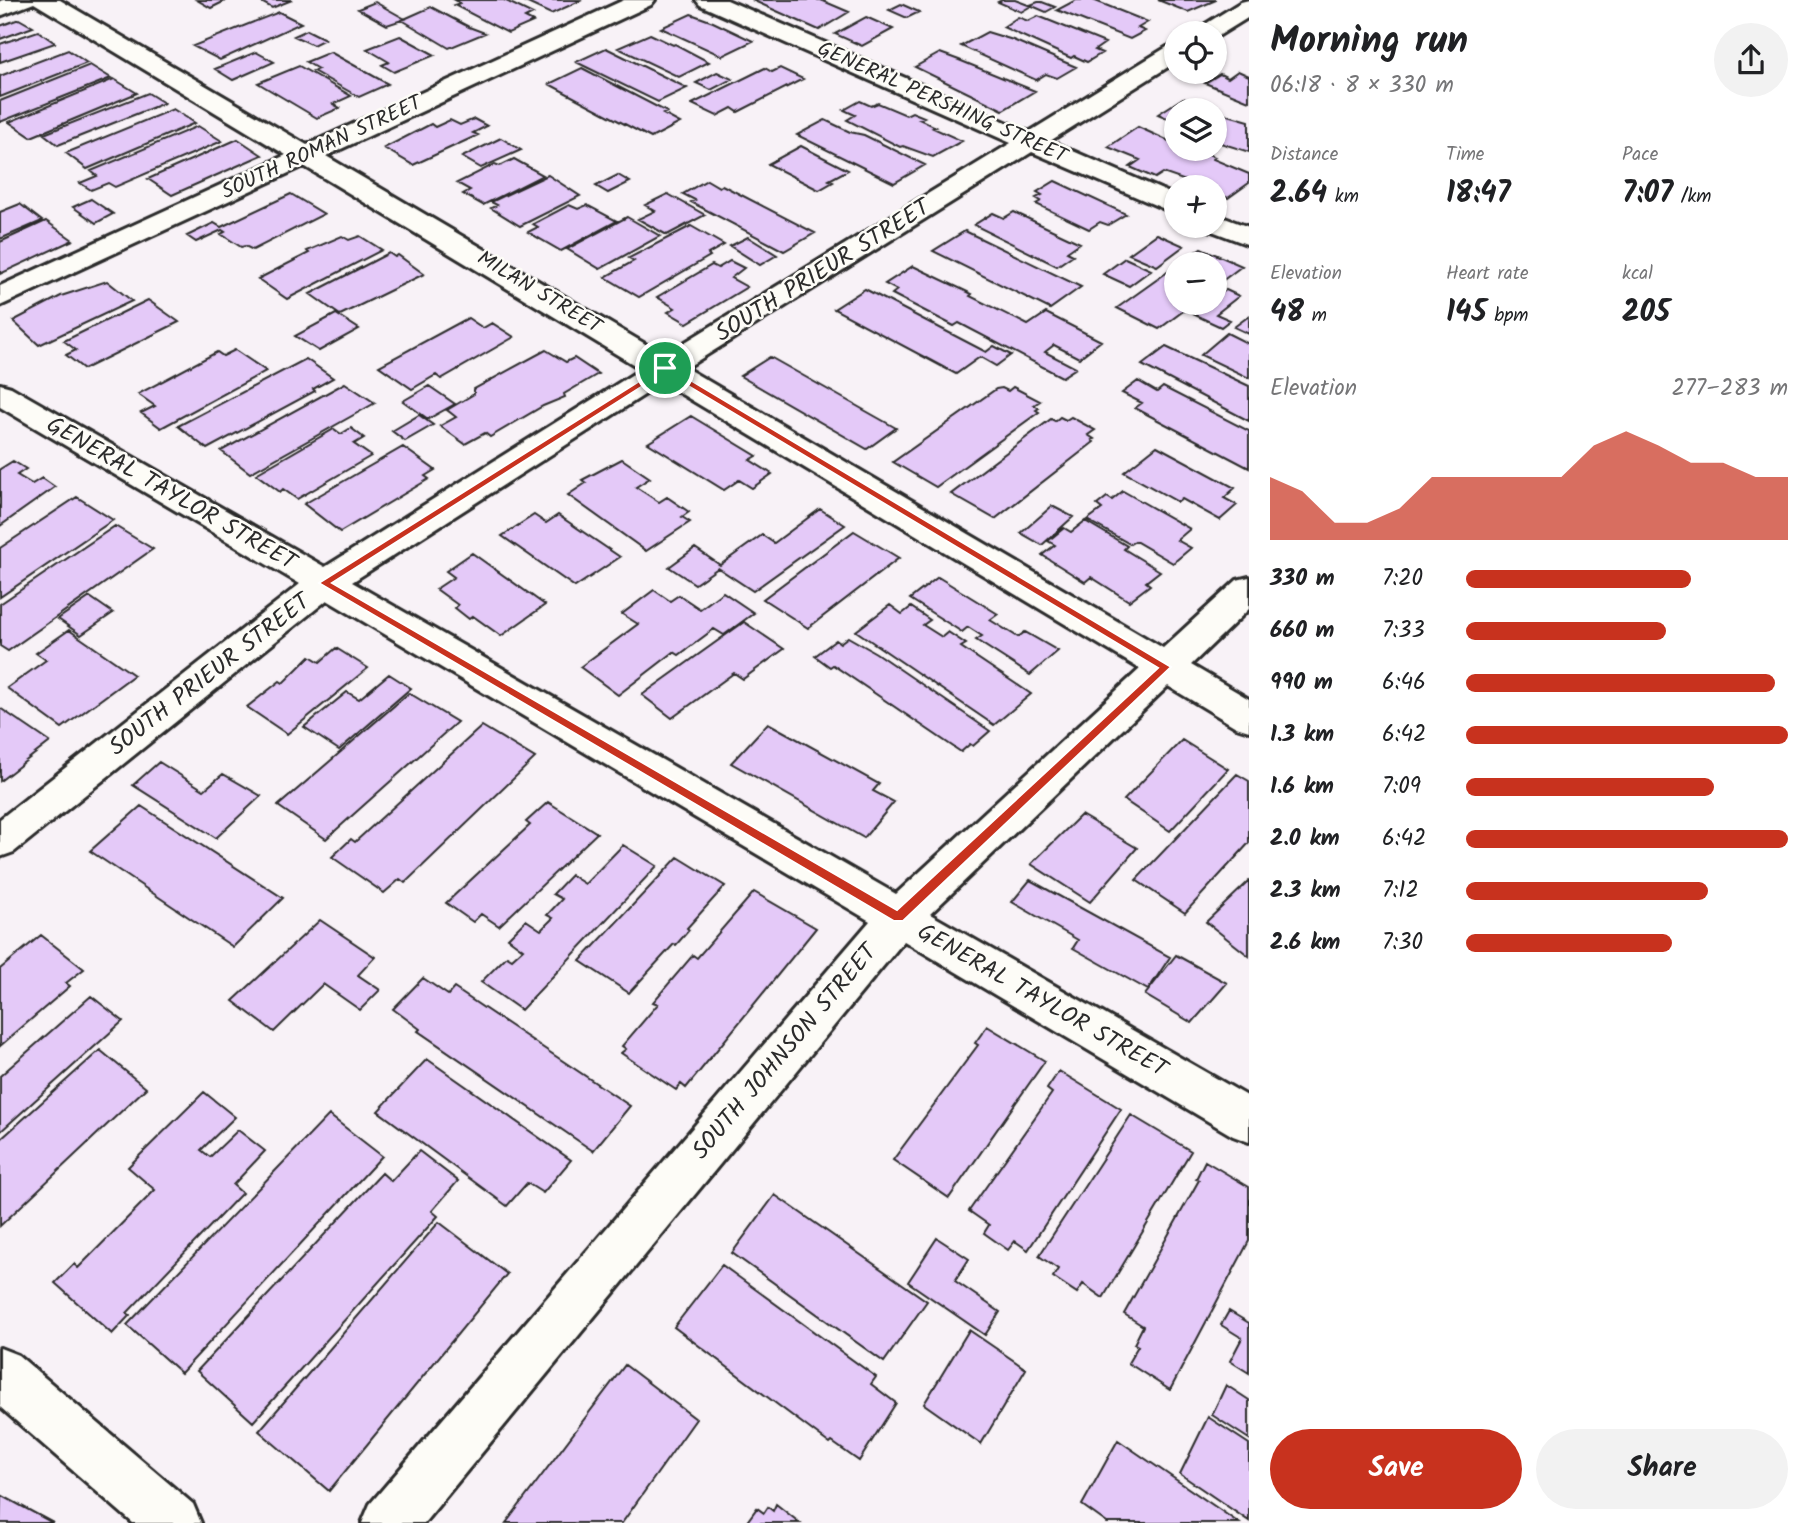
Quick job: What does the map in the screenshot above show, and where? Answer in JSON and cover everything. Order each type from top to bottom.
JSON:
[{"type":"street","points":[[0,9],[25,0]]},
{"type":"street","name":"MILAN STREET","points":[[44,0],[1249,717]]},
{"type":"street","name":"SOUTH ROMAN STREET","points":[[0,297],[643,0]]},
{"type":"street","name":"GENERAL PERSHING STREET","points":[[708,0],[1164,201]]},
{"type":"street","points":[[1226,21],[1249,7]]},
{"type":"street","name":"SOUTH PRIEUR STREET","points":[[0,841],[325,583],[665,368],[1164,60]]},
{"type":"street","points":[[1227,228],[1249,237]]},
{"type":"street","name":"GENERAL TAYLOR STREET","points":[[0,394],[1249,1121]]},
{"type":"street","name":"SOUTH JOHNSON STREET","points":[[389,1523],[898,917],[1249,589]]},
{"type":"street","points":[[0,1373],[174,1523]]},
{"type":"building","points":[[197,0],[227,0],[211,8]]},
{"type":"building","points":[[292,0],[272,8],[261,2]]},
{"type":"building","points":[[455,0],[504,0],[533,14],[525,18],[533,22],[508,33],[454,5],[460,3]]},
{"type":"building","points":[[521,0],[582,0],[551,14]]},
{"type":"building","points":[[752,0],[821,0],[849,12],[819,30]]},
{"type":"building","points":[[1015,0],[1031,6],[1021,12],[998,2]]},
{"type":"building","points":[[1076,0],[1093,0],[1148,22],[1138,28],[1145,31],[1130,39],[1057,10]]},
{"type":"building","points":[[1158,0],[1216,0],[1188,12]]},
{"type":"building","points":[[375,2],[405,19],[387,25],[358,9]]},
{"type":"building","points":[[1038,2],[1055,7],[1046,12],[1030,5]]},
{"type":"building","points":[[901,4],[919,12],[907,18],[889,10]]},
{"type":"building","points":[[431,7],[485,33],[449,48],[402,20]]},
{"type":"building","points":[[279,12],[301,23],[220,60],[193,46]]},
{"type":"building","points":[[691,14],[753,41],[722,56],[661,28]]},
{"type":"building","points":[[1038,16],[1105,43],[1095,50],[1102,53],[1087,62],[1074,56],[1071,58],[1003,27],[1018,17],[1028,21]]},
{"type":"building","points":[[866,17],[893,29],[862,46],[835,34]]},
{"type":"building","points":[[19,19],[33,27],[0,39],[0,26]]},
{"type":"building","points":[[307,30],[325,39],[313,45],[294,36]]},
{"type":"building","points":[[38,31],[55,43],[0,62],[0,44]]},
{"type":"building","points":[[987,32],[1076,67],[1057,78],[1046,74],[1036,80],[961,46]]},
{"type":"building","points":[[650,34],[709,62],[679,77],[618,48]]},
{"type":"building","points":[[400,36],[435,55],[394,72],[382,65],[389,62],[367,49]]},
{"type":"building","points":[[606,48],[687,88],[658,102],[576,62]]},
{"type":"building","points":[[68,50],[87,63],[0,97],[0,76]]},
{"type":"building","points":[[256,52],[274,62],[233,80],[215,69]]},
{"type":"building","points":[[330,52],[388,84],[359,97],[313,71],[318,69],[306,62]]},
{"type":"building","points":[[940,53],[1035,91],[1003,110],[915,67]]},
{"type":"building","points":[[90,65],[111,78],[0,122],[0,101]]},
{"type":"building","points":[[299,66],[351,96],[333,104],[340,108],[317,118],[258,83]]},
{"type":"building","points":[[582,68],[667,112],[663,114],[680,123],[651,138],[549,84]]},
{"type":"building","points":[[765,68],[772,72],[780,68],[803,79],[738,112],[732,108],[717,116],[692,104]]},
{"type":"building","points":[[1238,71],[1249,76],[1249,101],[1207,84],[1227,84],[1228,78]]},
{"type":"building","points":[[717,72],[732,79],[711,90],[696,83]]},
{"type":"building","points":[[114,79],[137,93],[31,137],[9,122]]},
{"type":"building","points":[[148,93],[164,103],[58,145],[44,134]]},
{"type":"building","points":[[860,101],[871,106],[878,103],[906,115],[912,112],[924,117],[919,119],[936,127],[933,128],[962,141],[933,157],[900,147],[847,120],[855,115],[844,110]]},
{"type":"building","points":[[173,109],[195,123],[87,169],[66,153]]},
{"type":"building","points":[[1227,115],[1249,121],[1249,152],[1227,145]]},
{"type":"building","points":[[474,119],[487,126],[473,133],[478,135],[413,165],[384,148],[431,124],[435,127],[450,120],[460,125]]},
{"type":"building","points":[[825,120],[850,132],[864,135],[925,165],[894,183],[797,135]]},
{"type":"building","points":[[198,126],[222,141],[115,187],[108,183],[91,190],[80,183],[97,176],[91,171]]},
{"type":"building","points":[[1138,127],[1164,139],[1164,161],[1218,161],[1249,174],[1249,183],[1228,198],[1227,175],[1163,173],[1155,178],[1130,167],[1140,160],[1108,147]]},
{"type":"building","points":[[501,138],[521,150],[481,168],[462,157]]},
{"type":"building","points":[[238,139],[262,155],[172,195],[148,179]]},
{"type":"building","points":[[801,146],[848,170],[829,180],[833,182],[819,190],[768,164]]},
{"type":"building","points":[[514,159],[543,175],[483,205],[463,194],[470,190],[457,183],[495,164],[500,166]]},
{"type":"building","points":[[548,175],[580,196],[520,226],[491,208],[497,205],[491,202]]},
{"type":"building","points":[[618,175],[630,182],[608,193],[596,186]]},
{"type":"building","points":[[707,180],[719,187],[722,185],[815,233],[784,251],[691,202],[695,200],[683,194]]},
{"type":"building","points":[[1055,181],[1126,214],[1108,225],[1100,222],[1089,229],[1036,204],[1041,201],[1036,198],[1042,195],[1037,192]]},
{"type":"building","points":[[291,194],[324,214],[253,250],[241,247],[221,234],[225,232],[222,230],[196,242],[187,236],[214,223],[221,227]]},
{"type":"building","points":[[668,194],[705,215],[667,235],[638,219],[655,211],[645,205]]},
{"type":"building","points":[[91,199],[113,214],[96,223],[73,207]]},
{"type":"building","points":[[20,204],[42,221],[0,239],[0,212]]},
{"type":"building","points":[[569,205],[578,209],[587,205],[617,221],[561,251],[528,232],[538,227],[533,224]]},
{"type":"building","points":[[1014,212],[1080,243],[1067,252],[1073,255],[1057,266],[974,225],[993,213],[1004,218]]},
{"type":"building","points":[[627,217],[660,236],[600,269],[567,249]]},
{"type":"building","points":[[46,221],[73,240],[0,274],[0,242]]},
{"type":"building","points":[[691,226],[724,245],[639,297],[605,277],[634,261],[629,258]]},
{"type":"building","points":[[965,231],[1081,287],[1050,309],[933,251]]},
{"type":"building","points":[[1157,234],[1184,246],[1176,252],[1164,252],[1164,261],[1157,266],[1129,254]]},
{"type":"building","points":[[342,236],[349,240],[360,236],[382,250],[287,299],[258,279],[309,253],[307,251]]},
{"type":"building","points":[[748,237],[777,255],[760,265],[730,246]]},
{"type":"building","points":[[389,253],[395,257],[398,255],[424,274],[340,315],[310,294]]},
{"type":"building","points":[[1125,258],[1151,270],[1129,286],[1103,274]]},
{"type":"building","points":[[1227,259],[1242,266],[1227,277]]},
{"type":"building","points":[[730,261],[744,268],[731,278],[747,287],[687,323],[668,312],[675,308],[657,297],[712,265],[718,268]]},
{"type":"building","points":[[913,266],[1028,325],[1046,313],[1101,341],[1079,358],[1054,345],[1045,352],[1076,368],[1062,377],[959,323],[954,326],[892,294],[897,290],[885,284]]},
{"type":"building","points":[[1164,275],[1164,315],[1178,315],[1159,329],[1117,308]]},
{"type":"building","points":[[107,281],[132,301],[39,345],[13,321],[61,296]]},
{"type":"building","points":[[865,289],[986,352],[994,346],[1011,355],[996,366],[980,357],[956,374],[834,309]]},
{"type":"building","points":[[1227,290],[1239,296],[1227,305]]},
{"type":"building","points":[[148,300],[179,322],[84,369],[66,355],[76,350],[64,341]]},
{"type":"building","points":[[336,314],[359,329],[319,351],[295,336]]},
{"type":"building","points":[[1195,315],[1218,315],[1230,320],[1221,327]]},
{"type":"building","points":[[1249,316],[1249,334],[1234,327]]},
{"type":"building","points":[[468,318],[483,328],[492,323],[514,337],[441,379],[436,375],[412,389],[379,366]]},
{"type":"building","points":[[1227,333],[1249,344],[1249,378],[1201,355]]},
{"type":"building","points":[[1166,347],[1249,386],[1249,421],[1142,365]]},
{"type":"building","points":[[235,350],[266,371],[161,428],[141,413],[155,406],[138,394],[217,352],[223,356]]},
{"type":"building","points":[[546,350],[566,362],[574,358],[598,374],[564,394],[565,397],[543,406],[490,437],[485,433],[465,444],[440,426],[456,417],[447,410],[474,394],[474,389]]},
{"type":"building","points":[[770,357],[896,428],[867,449],[740,376]]},
{"type":"building","points":[[306,359],[333,378],[313,389],[315,391],[207,449],[178,426]]},
{"type":"building","points":[[1138,381],[1157,392],[1163,387],[1249,431],[1249,468],[1135,408],[1142,403],[1122,393]]},
{"type":"building","points":[[345,383],[375,403],[250,473],[221,451]]},
{"type":"building","points":[[429,386],[455,404],[428,419],[403,401]]},
{"type":"building","points":[[1013,387],[1040,401],[1034,405],[1039,408],[1036,410],[1039,412],[936,487],[893,462],[996,389],[1008,391]]},
{"type":"building","points":[[419,415],[433,425],[405,441],[392,431]]},
{"type":"building","points":[[691,416],[757,456],[750,460],[772,474],[752,488],[739,480],[724,490],[648,443]]},
{"type":"building","points":[[1060,417],[1066,420],[1071,417],[1095,430],[1088,435],[1094,442],[995,519],[951,494],[1051,419],[1055,421]]},
{"type":"building","points":[[351,428],[364,438],[354,444],[371,456],[297,499],[283,489],[280,492],[256,474],[334,429],[341,434]]},
{"type":"building","points":[[1157,446],[1235,488],[1224,498],[1237,505],[1220,520],[1182,499],[1178,502],[1124,472]]},
{"type":"building","points":[[403,447],[435,470],[425,476],[429,479],[340,532],[304,504]]},
{"type":"building","points":[[622,459],[650,478],[636,487],[659,502],[667,497],[689,512],[682,517],[690,522],[646,551],[568,495],[586,483],[582,480]]},
{"type":"building","points":[[13,461],[26,469],[17,475],[32,484],[42,478],[55,487],[0,526],[0,469]]},
{"type":"building","points":[[1123,491],[1190,529],[1177,540],[1191,548],[1173,563],[1135,541],[1130,544],[1087,520],[1102,509],[1097,505],[1107,497],[1112,500]]},
{"type":"building","points":[[77,497],[113,520],[0,597],[0,548]]},
{"type":"building","points":[[1052,506],[1073,517],[1042,545],[1021,533]]},
{"type":"building","points":[[820,509],[845,525],[753,591],[718,568],[695,584],[669,567],[695,548],[720,565],[762,535],[774,543]]},
{"type":"building","points":[[534,515],[546,523],[558,515],[620,557],[575,587],[502,536]]},
{"type":"building","points":[[1085,521],[1127,546],[1124,549],[1160,571],[1146,582],[1150,585],[1129,601],[1091,577],[1085,582],[1042,555],[1055,545],[1048,541],[1064,528],[1071,532]]},
{"type":"building","points":[[115,526],[153,549],[8,651],[0,646],[0,604]]},
{"type":"building","points":[[854,531],[899,558],[808,628],[763,599]]},
{"type":"building","points":[[472,553],[545,605],[501,636],[473,616],[469,619],[455,608],[458,605],[436,589],[454,577],[446,571]]},
{"type":"building","points":[[938,577],[998,614],[990,620],[1018,637],[1025,632],[1058,651],[1030,675],[976,640],[982,636],[968,627],[962,632],[910,599]]},
{"type":"building","points":[[654,590],[670,601],[679,595],[700,609],[723,592],[754,613],[724,635],[714,629],[679,655],[674,652],[618,695],[580,667],[638,624],[622,614]]},
{"type":"building","points":[[90,597],[113,613],[81,635],[58,619]]},
{"type":"building","points":[[890,605],[902,614],[911,607],[930,620],[923,625],[942,637],[948,632],[966,644],[961,647],[1031,694],[994,725],[856,631]]},
{"type":"building","points":[[744,622],[784,649],[743,679],[734,673],[672,718],[642,695]]},
{"type":"building","points":[[69,630],[134,675],[62,728],[7,688],[46,660],[36,653]]},
{"type":"building","points":[[848,637],[876,653],[990,731],[973,746],[970,744],[961,752],[833,665],[830,667],[815,656],[836,640],[840,643]]},
{"type":"building","points":[[336,648],[368,668],[287,734],[247,707],[280,681],[283,683],[310,656],[320,662]]},
{"type":"building","points":[[389,674],[411,688],[339,750],[304,727],[347,692],[359,699]]},
{"type":"building","points":[[409,693],[457,722],[326,839],[278,806]]},
{"type":"building","points":[[0,708],[50,742],[0,781]]},
{"type":"building","points":[[768,723],[879,784],[873,791],[894,802],[864,838],[731,763]]},
{"type":"building","points":[[482,726],[535,758],[405,883],[400,879],[384,893],[332,857],[351,839],[355,842]]},
{"type":"building","points":[[1182,740],[1228,769],[1170,831],[1124,800]]},
{"type":"building","points":[[159,762],[204,790],[223,774],[261,796],[216,838],[133,785]]},
{"type":"building","points":[[1237,774],[1249,781],[1249,843],[1185,913],[1136,880]]},
{"type":"building","points":[[548,802],[597,833],[499,926],[481,914],[473,922],[446,903],[530,825],[526,822]]},
{"type":"building","points":[[141,806],[283,898],[233,947],[90,851]]},
{"type":"building","points":[[1081,815],[1137,848],[1090,902],[1031,864]]},
{"type":"building","points":[[623,845],[657,866],[521,1010],[481,982],[507,956],[512,959],[523,949],[508,938],[526,920],[541,930],[553,918],[547,915],[562,899],[553,894],[571,875],[585,884]]},
{"type":"building","points":[[678,857],[725,886],[687,928],[689,930],[676,945],[674,944],[629,993],[580,961]]},
{"type":"building","points":[[1030,880],[1170,957],[1148,990],[1073,948],[1078,940],[1012,902]]},
{"type":"building","points":[[1249,881],[1249,956],[1206,922]]},
{"type":"building","points":[[754,892],[816,928],[686,1088],[681,1084],[676,1090],[621,1053],[626,1049],[622,1046],[658,1004],[653,1002],[693,955],[697,958]]},
{"type":"building","points":[[320,920],[375,957],[358,975],[380,990],[360,1010],[323,984],[274,1032],[233,1001]]},
{"type":"building","points":[[41,935],[84,969],[66,983],[70,986],[0,1046],[0,969]]},
{"type":"building","points":[[1176,955],[1227,983],[1192,1023],[1145,995]]},
{"type":"building","points":[[423,978],[448,995],[454,988],[630,1106],[593,1151],[418,1031],[420,1029],[393,1009]]},
{"type":"building","points":[[91,996],[123,1021],[0,1132],[0,1076]]},
{"type":"building","points":[[987,1026],[1045,1061],[949,1198],[893,1160],[978,1045],[975,1043]]},
{"type":"building","points":[[100,1050],[146,1088],[0,1226],[0,1140]]},
{"type":"building","points":[[427,1059],[571,1160],[543,1193],[527,1183],[507,1206],[378,1111]]},
{"type":"building","points":[[1059,1071],[1121,1109],[1028,1250],[1015,1241],[1008,1250],[984,1233],[989,1225],[969,1211],[1052,1093],[1047,1089]]},
{"type":"building","points":[[204,1092],[235,1117],[201,1150],[210,1157],[238,1130],[265,1151],[233,1185],[242,1193],[127,1313],[130,1315],[112,1334],[55,1283],[74,1264],[78,1268],[155,1190],[128,1167]]},
{"type":"building","points":[[329,1115],[382,1156],[181,1373],[127,1325]]},
{"type":"building","points":[[1131,1115],[1191,1151],[1103,1298],[1083,1284],[1077,1293],[1053,1277],[1058,1269],[1039,1256]]},
{"type":"building","points":[[419,1151],[458,1181],[432,1211],[438,1216],[253,1422],[197,1371],[382,1173],[391,1181]]},
{"type":"building","points":[[1205,1161],[1249,1187],[1249,1241],[1170,1390],[1128,1363],[1138,1346],[1134,1344],[1143,1326],[1124,1314],[1199,1180],[1196,1179]]},
{"type":"building","points":[[775,1195],[927,1301],[884,1362],[732,1253]]},
{"type":"building","points":[[439,1222],[507,1274],[329,1491],[259,1431]]},
{"type":"building","points":[[937,1238],[969,1259],[955,1281],[1000,1312],[985,1335],[908,1282]]},
{"type":"building","points":[[722,1265],[876,1377],[871,1384],[896,1403],[859,1461],[832,1442],[830,1444],[674,1327]]},
{"type":"building","points":[[1229,1311],[1249,1323],[1249,1373],[1230,1361],[1242,1338],[1221,1325]]},
{"type":"building","points":[[969,1330],[1026,1369],[981,1444],[924,1404]]},
{"type":"building","points":[[625,1365],[696,1419],[622,1523],[506,1523]]},
{"type":"building","points":[[1226,1385],[1249,1400],[1249,1439],[1212,1415]]},
{"type":"building","points":[[1208,1417],[1249,1444],[1249,1521],[1180,1474]]},
{"type":"building","points":[[1118,1440],[1239,1523],[1107,1523],[1082,1505]]},
{"type":"building","points":[[1,1495],[53,1523],[0,1523]]},
{"type":"building","points":[[776,1504],[800,1523],[746,1523],[757,1508],[764,1513],[768,1507],[773,1511]]},
{"type":"route","points":[[665,368],[1166,667],[898,917],[325,583],[665,368]]}]
